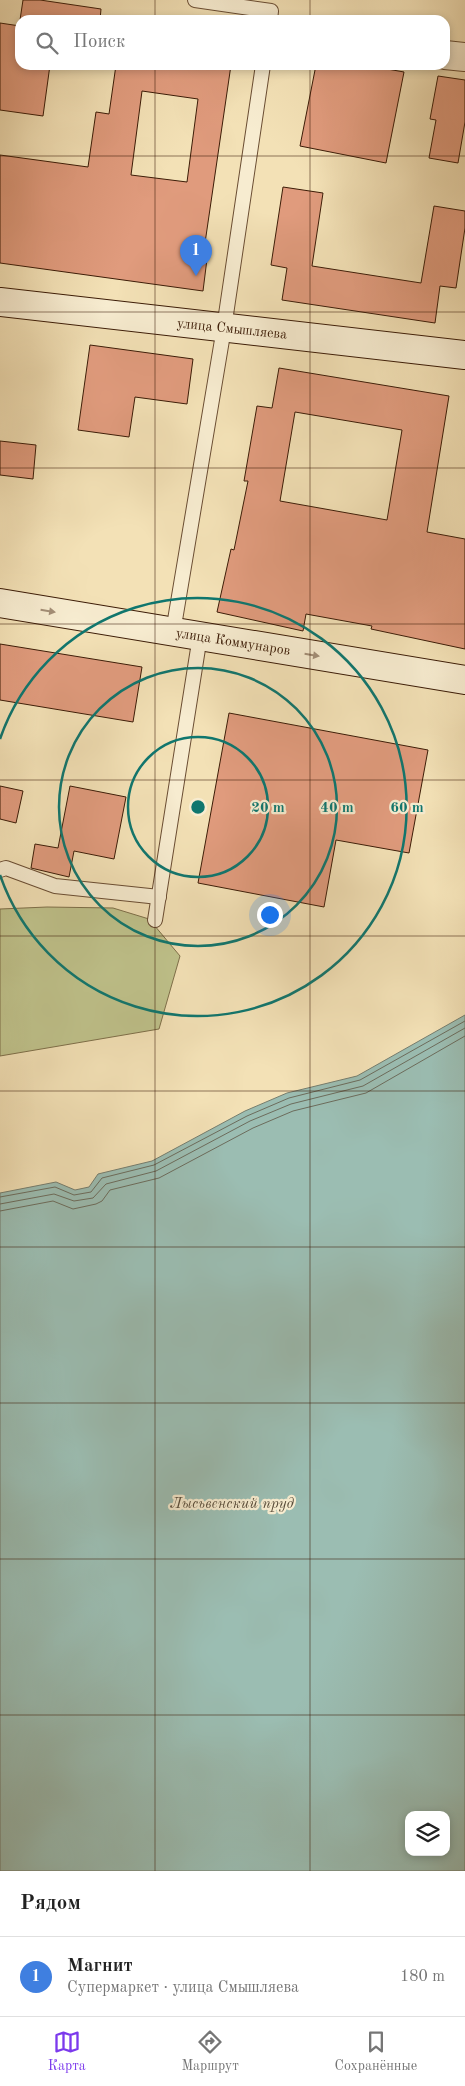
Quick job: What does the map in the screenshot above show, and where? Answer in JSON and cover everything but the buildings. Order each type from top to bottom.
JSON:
[{"type":"street","points":[[450,56],[465,57]]},
{"type":"street","name":"улица Смышляева","points":[[0,302],[465,355]]},
{"type":"street","name":"улица Коммунаров","points":[[0,604],[465,680]]},
{"type":"lane","points":[[195,0],[271,11],[271,15]]},
{"type":"lane","points":[[173,632],[224,328],[262,70]]},
{"type":"lane","points":[[155,920],[200,636]]},
{"type":"lane","points":[[0,870],[6,868],[55,886],[159,897]]},
{"type":"green space","points":[[47,907],[113,908],[149,919],[180,956],[159,1029],[0,1056],[0,909]]},
{"type":"water","name":"Лысьвенский пруд","points":[[465,1015],[465,1871],[0,1871],[0,1193],[56,1182],[75,1190],[89,1187],[98,1174],[152,1161],[245,1111],[287,1093],[357,1076]]},
{"type":"place","name":"Магнит","points":[[196,276]]}]
